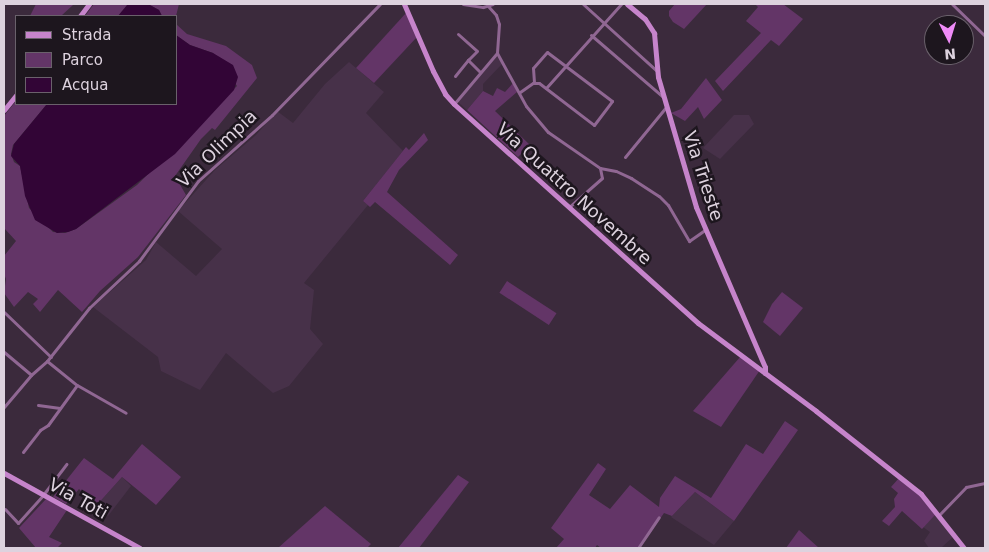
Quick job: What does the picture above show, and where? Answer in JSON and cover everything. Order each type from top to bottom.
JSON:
[{"type":"main road","points":[[81,15],[89,4]]},
{"type":"main road","name":"Via Quattro Novembre","points":[[404,4],[433,71],[445,94],[454,104],[698,324],[765,373]]},
{"type":"main road","name":"Via Trieste","points":[[627,4],[652,29],[655,38],[657,71],[663,97],[696,207],[766,369],[765,373]]},
{"type":"main road","points":[[4,110],[15,96]]},
{"type":"main road","points":[[759,369],[761,360]]},
{"type":"main road","points":[[765,373],[921,494],[964,548]]},
{"type":"main road","name":"Via Toti","points":[[4,473],[140,548]]},
{"type":"street","name":"Via Olimpia","points":[[4,407],[31,375],[51,357],[89,308],[139,261],[198,181],[272,115],[380,4]]},
{"type":"street","points":[[462,4],[479,6],[493,4]]},
{"type":"street","points":[[584,4],[657,71]]},
{"type":"street","points":[[546,88],[621,4]]},
{"type":"street","points":[[952,4],[985,36]]},
{"type":"street","points":[[488,6],[496,16],[499,24],[497,52],[526,106],[543,127],[600,168],[616,171],[631,178],[659,196],[668,205],[689,241],[706,229]]},
{"type":"street","points":[[455,76],[476,51],[458,34]]},
{"type":"street","points":[[591,36],[663,97]]},
{"type":"street","points":[[454,104],[497,52]]},
{"type":"street","points":[[520,92],[534,83],[540,83],[594,125],[612,101],[546,52],[533,68],[534,83]]},
{"type":"street","points":[[468,60],[480,72]]},
{"type":"street","points":[[625,157],[666,107]]},
{"type":"street","points":[[568,207],[602,178],[600,168]]},
{"type":"street","points":[[4,312],[51,357]]},
{"type":"street","points":[[4,352],[31,375]]},
{"type":"street","points":[[47,361],[77,385],[126,413]]},
{"type":"street","points":[[23,452],[40,430],[48,425],[77,385]]},
{"type":"street","points":[[38,405],[60,408]]},
{"type":"street","points":[[5,509],[18,523],[43,495],[66,464]]},
{"type":"street","points":[[939,515],[966,487],[985,483]]},
{"type":"street","points":[[638,548],[659,517]]},
{"type":"shaded area","points":[[496,55],[502,64],[483,84],[483,91],[467,110],[458,102]]},
{"type":"shaded area","points":[[349,62],[384,92],[366,113],[403,151],[363,201],[368,205],[304,283],[314,290],[310,329],[323,344],[289,386],[273,393],[226,353],[200,390],[161,371],[158,357],[93,307],[146,260],[156,242],[196,276],[222,249],[178,211],[215,170],[256,135],[277,111],[293,123],[325,84]]},
{"type":"shaded area","points":[[734,115],[749,115],[754,124],[720,159],[703,148]]},
{"type":"shaded area","points":[[122,477],[131,486],[108,516],[96,506]]},
{"type":"shaded area","points":[[695,492],[734,521],[714,545],[671,517]]},
{"type":"shaded area","points":[[936,514],[953,537],[941,548],[929,548],[924,541],[930,532],[923,527]]},
{"type":"green space","points":[[36,4],[73,5],[62,15],[30,15]]},
{"type":"green space","points":[[94,4],[128,4],[119,15],[86,15]]},
{"type":"green space","points":[[148,4],[179,4],[176,15],[162,15],[159,10]]},
{"type":"green space","points":[[675,4],[707,4],[684,29],[673,22],[669,16],[669,11]]},
{"type":"green space","points":[[755,4],[783,4],[803,19],[779,46],[771,40],[723,91],[715,81],[761,33],[746,21],[758,7]]},
{"type":"green space","points":[[406,13],[417,37],[374,83],[356,68]]},
{"type":"green space","points":[[178,26],[187,34],[226,46],[252,65],[257,78],[215,130],[212,128],[201,139],[175,176],[186,195],[138,257],[100,291],[82,312],[58,290],[40,312],[33,304],[38,299],[28,292],[14,307],[4,293],[6,279],[4,274],[4,256],[16,241],[4,228],[4,116],[15,102],[15,105],[46,105],[13,145],[11,154],[14,162],[20,166],[29,208],[53,232],[65,233],[76,229],[137,185],[237,86],[213,53],[190,45],[178,36]]},
{"type":"green space","points":[[706,78],[722,100],[704,119],[698,107],[685,121],[671,113],[681,109]]},
{"type":"green space","points":[[513,83],[517,92],[495,111],[530,145],[518,157],[467,110],[483,91],[493,96],[497,88],[505,92]]},
{"type":"green space","points":[[424,133],[428,140],[399,170],[387,192],[458,255],[450,265],[375,202],[370,207],[363,201],[406,147],[409,150]]},
{"type":"green space","points":[[507,281],[556,313],[549,325],[499,293]]},
{"type":"green space","points":[[782,292],[803,308],[780,336],[763,322],[772,304]]},
{"type":"green space","points":[[741,356],[760,370],[721,427],[693,411]]},
{"type":"green space","points":[[785,421],[798,430],[734,521],[695,492],[672,516],[664,513],[640,548],[601,548],[597,545],[595,548],[556,548],[564,539],[551,528],[598,463],[606,469],[589,495],[610,509],[630,485],[659,507],[660,498],[675,476],[711,498],[746,444],[763,454]]},
{"type":"green space","points":[[142,444],[181,477],[156,505],[122,477],[96,506],[79,489],[66,504],[53,497],[84,458],[113,479]]},
{"type":"green space","points":[[458,475],[469,482],[419,548],[398,548]]},
{"type":"green space","points":[[899,478],[925,499],[936,514],[922,529],[902,511],[889,526],[882,521],[895,507],[894,499],[898,493],[891,487]]},
{"type":"green space","points":[[46,499],[67,510],[49,537],[62,543],[57,548],[36,548],[19,528]]},
{"type":"green space","points":[[325,506],[371,544],[367,548],[278,548]]},
{"type":"green space","points":[[799,530],[819,548],[786,548]]},
{"type":"water","points":[[128,4],[148,4],[159,10],[162,15],[119,15]]},
{"type":"water","points":[[178,36],[190,45],[213,53],[233,65],[238,77],[234,90],[175,154],[76,229],[68,232],[57,233],[35,220],[25,196],[20,166],[11,156],[14,144],[46,105],[178,105]]}]
